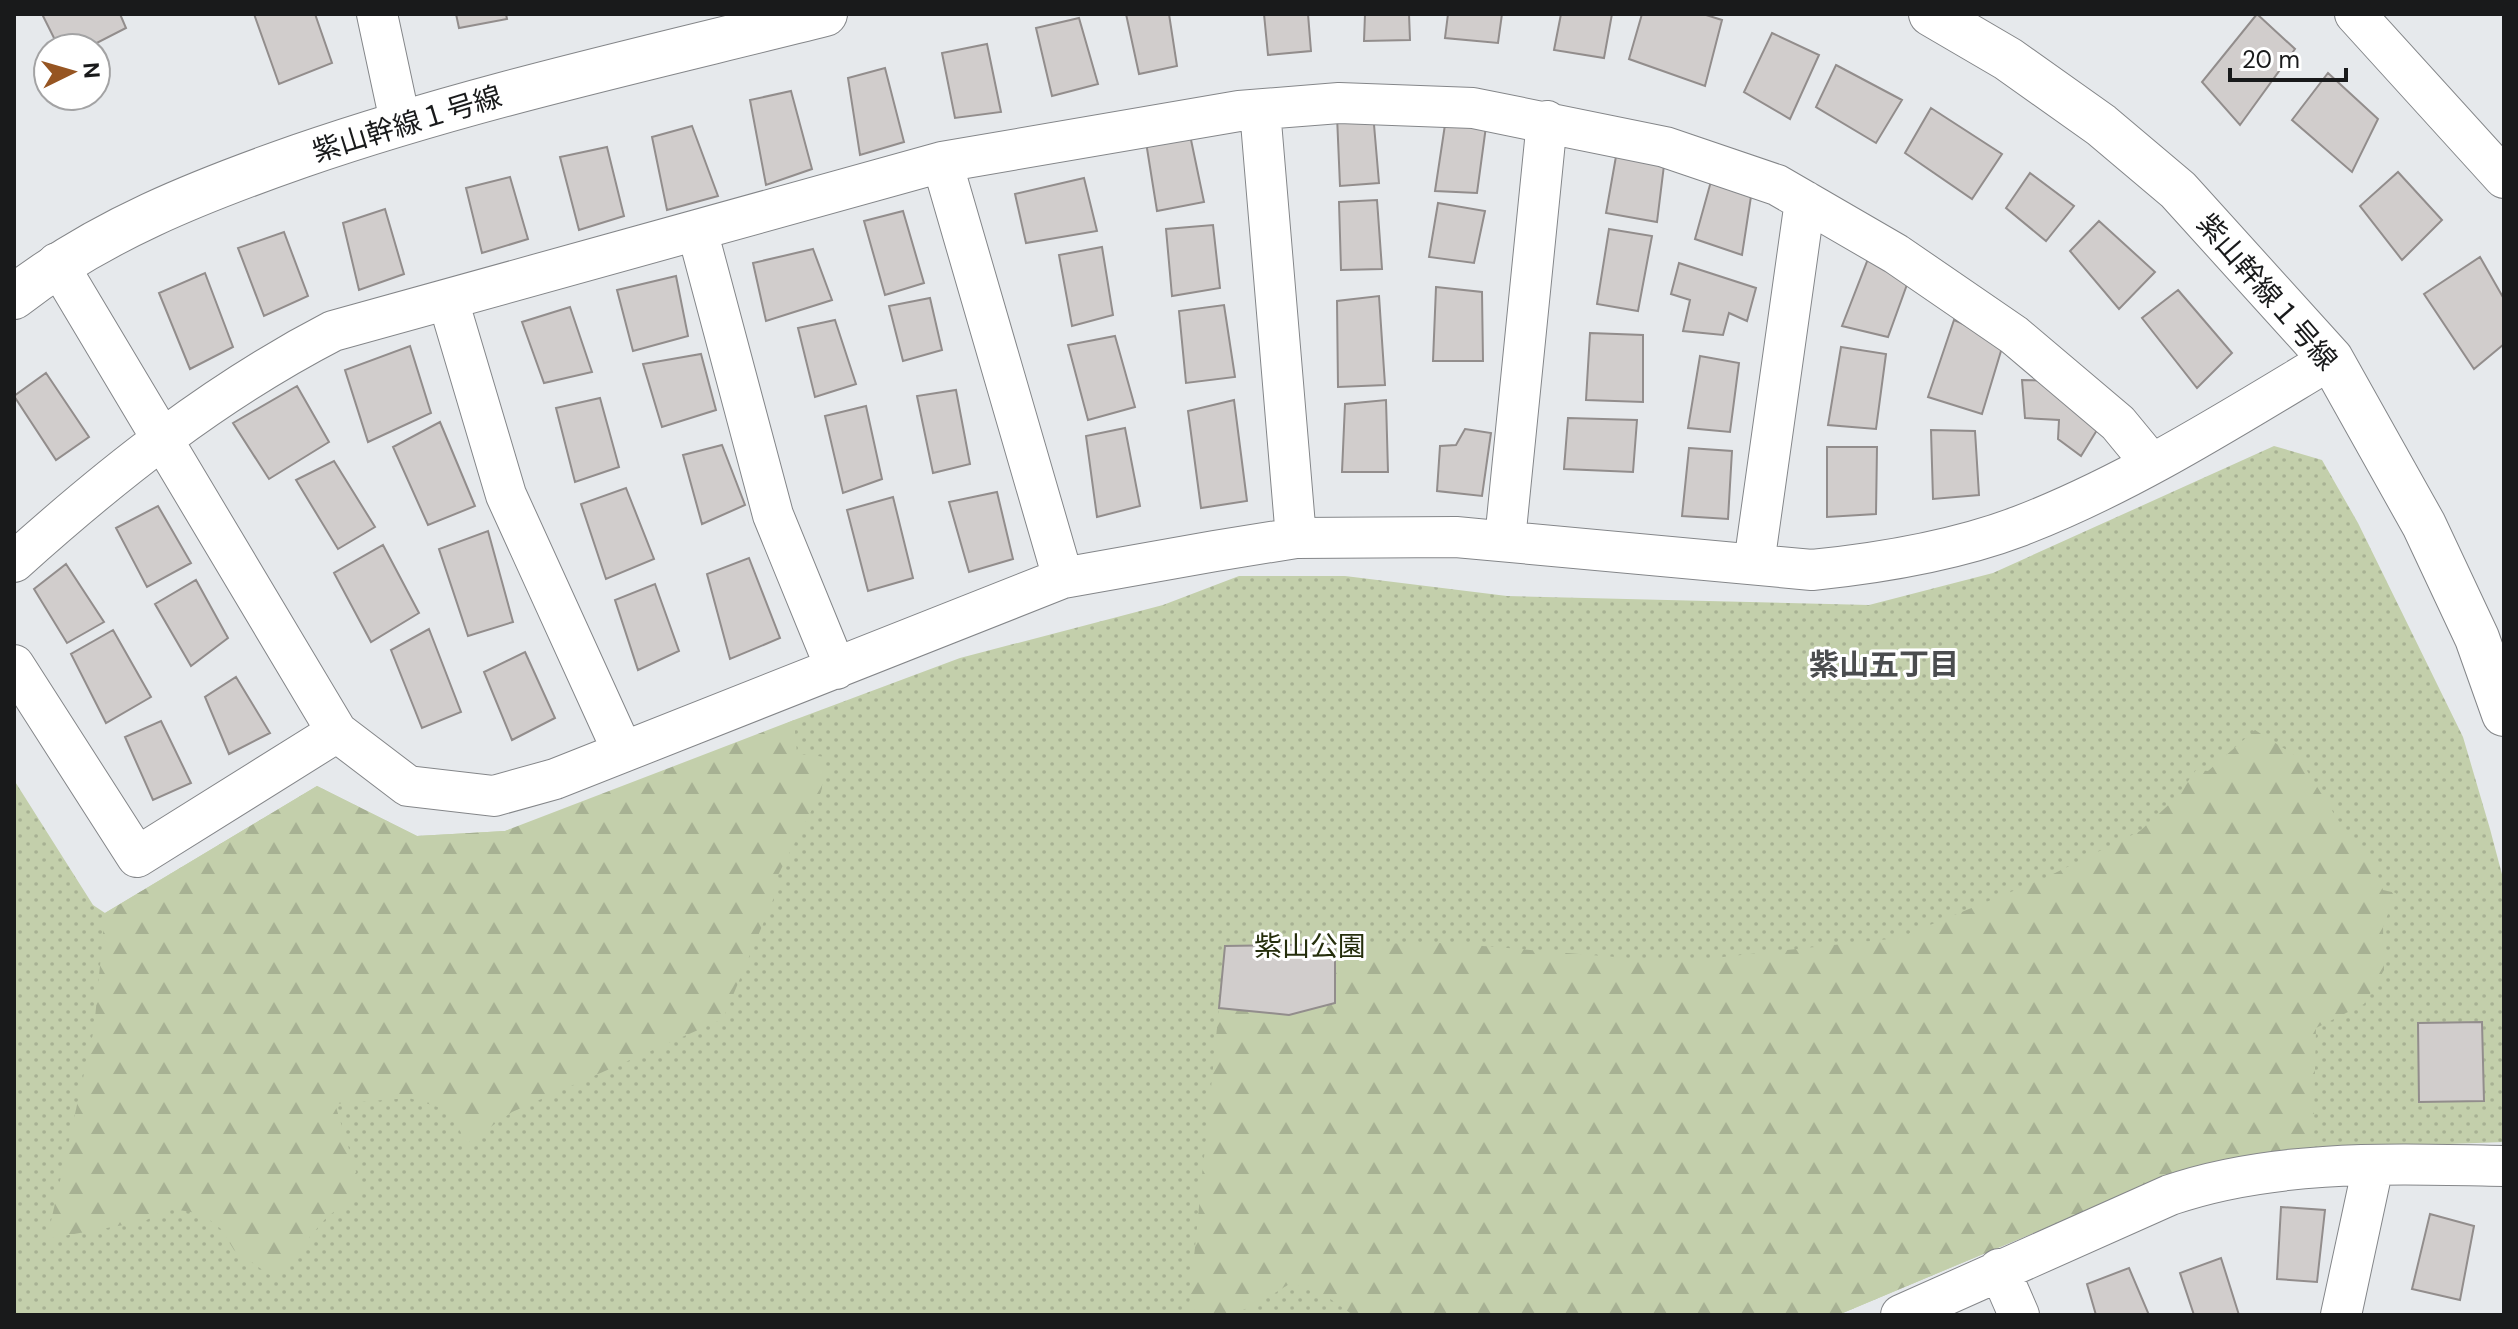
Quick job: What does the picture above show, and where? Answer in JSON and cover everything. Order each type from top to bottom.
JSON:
[{"type":"street","points":[[377,14],[400,121]]},
{"type":"street","name":"紫山幹線１号線","points":[[14,297],[57,263],[206,189],[400,121],[825,14]]},
{"type":"street","name":"紫山幹線１号線","points":[[1931,14],[2008,59],[2101,125],[2178,190],[2331,359],[2424,525],[2477,638],[2504,714]]},
{"type":"street","points":[[2359,15],[2504,178]]},
{"type":"street","points":[[14,562],[81,501],[162,438],[275,361],[333,331],[942,162],[1260,110],[1339,103],[1473,108],[1547,121],[1665,147],[1777,185],[1909,262],[2014,335],[2118,423],[2151,463]]},
{"type":"street","points":[[1260,110],[1296,538]]},
{"type":"street","points":[[1505,540],[1547,121]]},
{"type":"street","points":[[942,162],[1063,578]]},
{"type":"street","points":[[1754,564],[1805,201]]},
{"type":"street","points":[[697,230],[773,515],[836,669]]},
{"type":"street","points":[[57,263],[337,732],[408,786],[494,796],[555,779],[1063,578],[1296,538],[1456,537],[1505,540],[1812,570],[1860,565],[1948,547],[2017,527],[2151,463],[2331,359]]},
{"type":"street","points":[[448,300],[506,495],[623,752]]},
{"type":"street","points":[[14,665],[137,857],[337,732]]},
{"type":"street","points":[[2341,1315],[2373,1166]]},
{"type":"street","points":[[1901,1315],[1999,1269],[2206,1183],[2246,1173],[2373,1166],[2504,1166]]},
{"type":"street","points":[[1999,1269],[2019,1315]]},
{"type":"green space","name":"紫山公園","points":[[2274,446],[2322,460],[2358,523],[2463,737],[2504,882],[2504,1142],[2313,1149],[2164,1178],[1838,1315],[14,1315],[14,780],[93,905],[105,913],[317,786],[417,836],[505,831],[649,787],[794,720],[960,658],[1163,605],[1239,576],[1345,576],[1507,596],[1869,605],[1993,573]]},
{"type":"green space","points":[[794,720],[797,754],[827,757],[821,792],[778,875],[773,900],[723,1019],[512,1112],[466,1144],[451,1111],[409,1098],[335,1104],[362,1191],[327,1217],[274,1278],[234,1250],[221,1229],[202,1214],[168,1208],[145,1221],[47,1239],[94,1029],[105,913],[317,786],[417,836],[505,831]]},
{"type":"green space","points":[[2255,730],[2299,758],[2343,828],[2371,857],[2383,890],[2396,893],[2383,927],[2384,970],[2364,1004],[2316,1028],[2313,1149],[2164,1178],[1838,1315],[1353,1315],[1326,1296],[1291,1283],[1254,1305],[1229,1314],[1203,1313],[1189,1307],[1219,1008],[1289,1015],[1335,1003],[1335,944],[1446,943],[1677,962],[1898,938],[2045,878],[2140,831],[2175,799],[2196,770],[2208,771]]},
{"type":"building","points":[[42,14],[120,14],[126,28],[112,35],[112,32],[51,32]]},
{"type":"building","points":[[254,14],[315,14],[332,63],[279,84]]},
{"type":"building","points":[[456,14],[506,14],[507,19],[459,28]]},
{"type":"building","points":[[1126,14],[1169,14],[1177,66],[1139,74]]},
{"type":"building","points":[[1264,14],[1308,14],[1311,51],[1268,55]]},
{"type":"building","points":[[1365,14],[1409,14],[1410,40],[1364,41]]},
{"type":"building","points":[[1448,14],[1502,14],[1498,43],[1445,38]]},
{"type":"building","points":[[1561,14],[1612,14],[1604,58],[1554,50]]},
{"type":"building","points":[[1642,14],[1703,14],[1722,20],[1705,86],[1629,59]]},
{"type":"building","points":[[2257,14],[2295,49],[2240,125],[2202,82]]},
{"type":"building","points":[[1079,18],[1098,84],[1052,96],[1036,28]]},
{"type":"building","points":[[1772,33],[1819,55],[1790,119],[1744,92]]},
{"type":"building","points":[[987,44],[1001,112],[955,118],[942,53]]},
{"type":"building","points":[[1836,65],[1902,100],[1876,143],[1816,107]]},
{"type":"building","points":[[885,68],[904,142],[860,155],[848,78]]},
{"type":"building","points":[[2328,73],[2378,119],[2352,172],[2292,120]]},
{"type":"building","points":[[791,91],[812,169],[766,185],[750,100]]},
{"type":"building","points":[[1931,108],[2002,154],[1972,199],[1905,153]]},
{"type":"building","points":[[1373,113],[1379,183],[1340,186],[1337,116]]},
{"type":"building","points":[[1446,118],[1487,119],[1477,193],[1435,191]]},
{"type":"building","points":[[692,126],[718,196],[667,210],[652,137]]},
{"type":"building","points":[[1190,135],[1204,202],[1157,211],[1146,142]]},
{"type":"building","points":[[1618,145],[1665,157],[1657,222],[1606,213]]},
{"type":"building","points":[[607,147],[624,216],[579,230],[560,157]]},
{"type":"building","points":[[2398,172],[2442,220],[2402,260],[2360,206]]},
{"type":"building","points":[[2030,173],[2074,206],[2046,241],[2006,208]]},
{"type":"building","points":[[1713,174],[1752,190],[1742,255],[1695,239]]},
{"type":"building","points":[[510,177],[528,239],[482,253],[466,188]]},
{"type":"building","points":[[1084,178],[1097,231],[1026,243],[1015,194]]},
{"type":"building","points":[[1377,200],[1382,269],[1341,270],[1339,202]]},
{"type":"building","points":[[1438,203],[1485,211],[1474,263],[1429,257]]},
{"type":"building","points":[[385,209],[404,274],[359,290],[343,223]]},
{"type":"building","points":[[903,211],[924,283],[885,295],[864,221]]},
{"type":"building","points":[[2099,221],[2155,272],[2119,309],[2070,251]]},
{"type":"building","points":[[1213,225],[1220,288],[1172,296],[1166,229]]},
{"type":"building","points":[[1609,229],[1652,236],[1638,311],[1597,304]]},
{"type":"building","points":[[284,232],[308,296],[264,316],[238,248]]},
{"type":"building","points":[[1102,247],[1113,315],[1072,326],[1059,255]]},
{"type":"building","points":[[813,249],[832,300],[766,321],[753,263]]},
{"type":"building","points":[[2480,257],[2504,299],[2504,344],[2474,369],[2424,294]]},
{"type":"building","points":[[1868,259],[1909,279],[1888,337],[1842,326]]},
{"type":"building","points":[[1679,263],[1756,288],[1747,321],[1729,313],[1723,335],[1683,331],[1690,300],[1671,294]]},
{"type":"building","points":[[205,273],[233,347],[190,369],[159,293]]},
{"type":"building","points":[[676,276],[688,336],[633,351],[617,290]]},
{"type":"building","points":[[1436,287],[1482,292],[1483,361],[1433,361]]},
{"type":"building","points":[[2178,290],[2232,353],[2197,388],[2142,318]]},
{"type":"building","points":[[1379,296],[1385,385],[1338,387],[1337,301]]},
{"type":"building","points":[[930,298],[942,350],[903,361],[889,306]]},
{"type":"building","points":[[1224,305],[1235,377],[1186,383],[1179,311]]},
{"type":"building","points":[[570,307],[592,372],[544,383],[522,322]]},
{"type":"building","points":[[835,320],[856,384],[815,397],[798,328]]},
{"type":"building","points":[[1954,320],[2004,341],[1982,414],[1928,397]]},
{"type":"building","points":[[1590,333],[1643,335],[1643,402],[1586,400]]},
{"type":"building","points":[[1115,336],[1135,407],[1088,420],[1068,345]]},
{"type":"building","points":[[410,346],[431,413],[368,442],[345,370]]},
{"type":"building","points":[[1841,347],[1886,354],[1876,429],[1828,425]]},
{"type":"building","points":[[701,354],[716,410],[662,427],[643,364]]},
{"type":"building","points":[[1700,356],[1739,363],[1730,432],[1688,428]]},
{"type":"building","points":[[46,373],[89,437],[56,460],[14,396]]},
{"type":"building","points":[[2022,380],[2061,381],[2102,422],[2081,456],[2058,439],[2059,420],[2025,418]]},
{"type":"building","points":[[297,386],[329,442],[269,479],[233,423]]},
{"type":"building","points":[[956,390],[970,464],[933,473],[917,396]]},
{"type":"building","points":[[600,398],[619,467],[575,482],[556,408]]},
{"type":"building","points":[[1234,400],[1247,501],[1201,508],[1188,411]]},
{"type":"building","points":[[1386,400],[1388,472],[1342,472],[1345,404]]},
{"type":"building","points":[[866,406],[882,479],[843,493],[825,416]]},
{"type":"building","points":[[1568,418],[1637,420],[1633,472],[1564,469]]},
{"type":"building","points":[[440,422],[475,506],[428,525],[393,447]]},
{"type":"building","points":[[1125,428],[1140,506],[1097,517],[1086,436]]},
{"type":"building","points":[[1465,429],[1491,433],[1482,496],[1437,491],[1440,446],[1456,445]]},
{"type":"building","points":[[1931,430],[1975,431],[1979,495],[1933,499]]},
{"type":"building","points":[[722,445],[745,505],[702,524],[683,455]]},
{"type":"building","points":[[1827,447],[1877,447],[1876,514],[1827,517]]},
{"type":"building","points":[[1689,448],[1732,451],[1728,519],[1682,516]]},
{"type":"building","points":[[334,461],[375,527],[338,549],[296,480]]},
{"type":"building","points":[[626,488],[654,559],[606,579],[581,504]]},
{"type":"building","points":[[997,492],[1013,559],[969,572],[949,502]]},
{"type":"building","points":[[893,497],[913,578],[868,591],[847,510]]},
{"type":"building","points":[[158,506],[191,563],[147,587],[116,528]]},
{"type":"building","points":[[488,531],[513,622],[468,636],[439,549]]},
{"type":"building","points":[[383,545],[419,613],[371,642],[334,573]]},
{"type":"building","points":[[749,558],[780,638],[730,659],[707,574]]},
{"type":"building","points":[[66,564],[104,622],[67,643],[34,589]]},
{"type":"building","points":[[196,580],[228,638],[191,666],[155,604]]},
{"type":"building","points":[[655,584],[679,651],[638,670],[615,600]]},
{"type":"building","points":[[429,629],[461,712],[422,728],[391,650]]},
{"type":"building","points":[[113,630],[151,697],[106,723],[71,654]]},
{"type":"building","points":[[525,652],[555,718],[512,740],[484,672]]},
{"type":"building","points":[[236,677],[270,733],[229,754],[205,697]]},
{"type":"building","points":[[161,721],[191,783],[153,800],[125,737]]},
{"type":"building","points":[[1335,944],[1335,1003],[1289,1015],[1219,1008],[1225,946]]},
{"type":"building","points":[[2482,1022],[2484,1101],[2419,1102],[2418,1023]]},
{"type":"building","points":[[2281,1207],[2325,1210],[2317,1282],[2277,1279]]},
{"type":"building","points":[[2430,1214],[2474,1226],[2460,1300],[2412,1289]]},
{"type":"building","points":[[2221,1258],[2239,1315],[2194,1315],[2180,1273]]},
{"type":"building","points":[[2129,1268],[2149,1315],[2096,1315],[2087,1284]]},
{"type":"district","name":"紫山五丁目","points":[[1884,664]]}]
